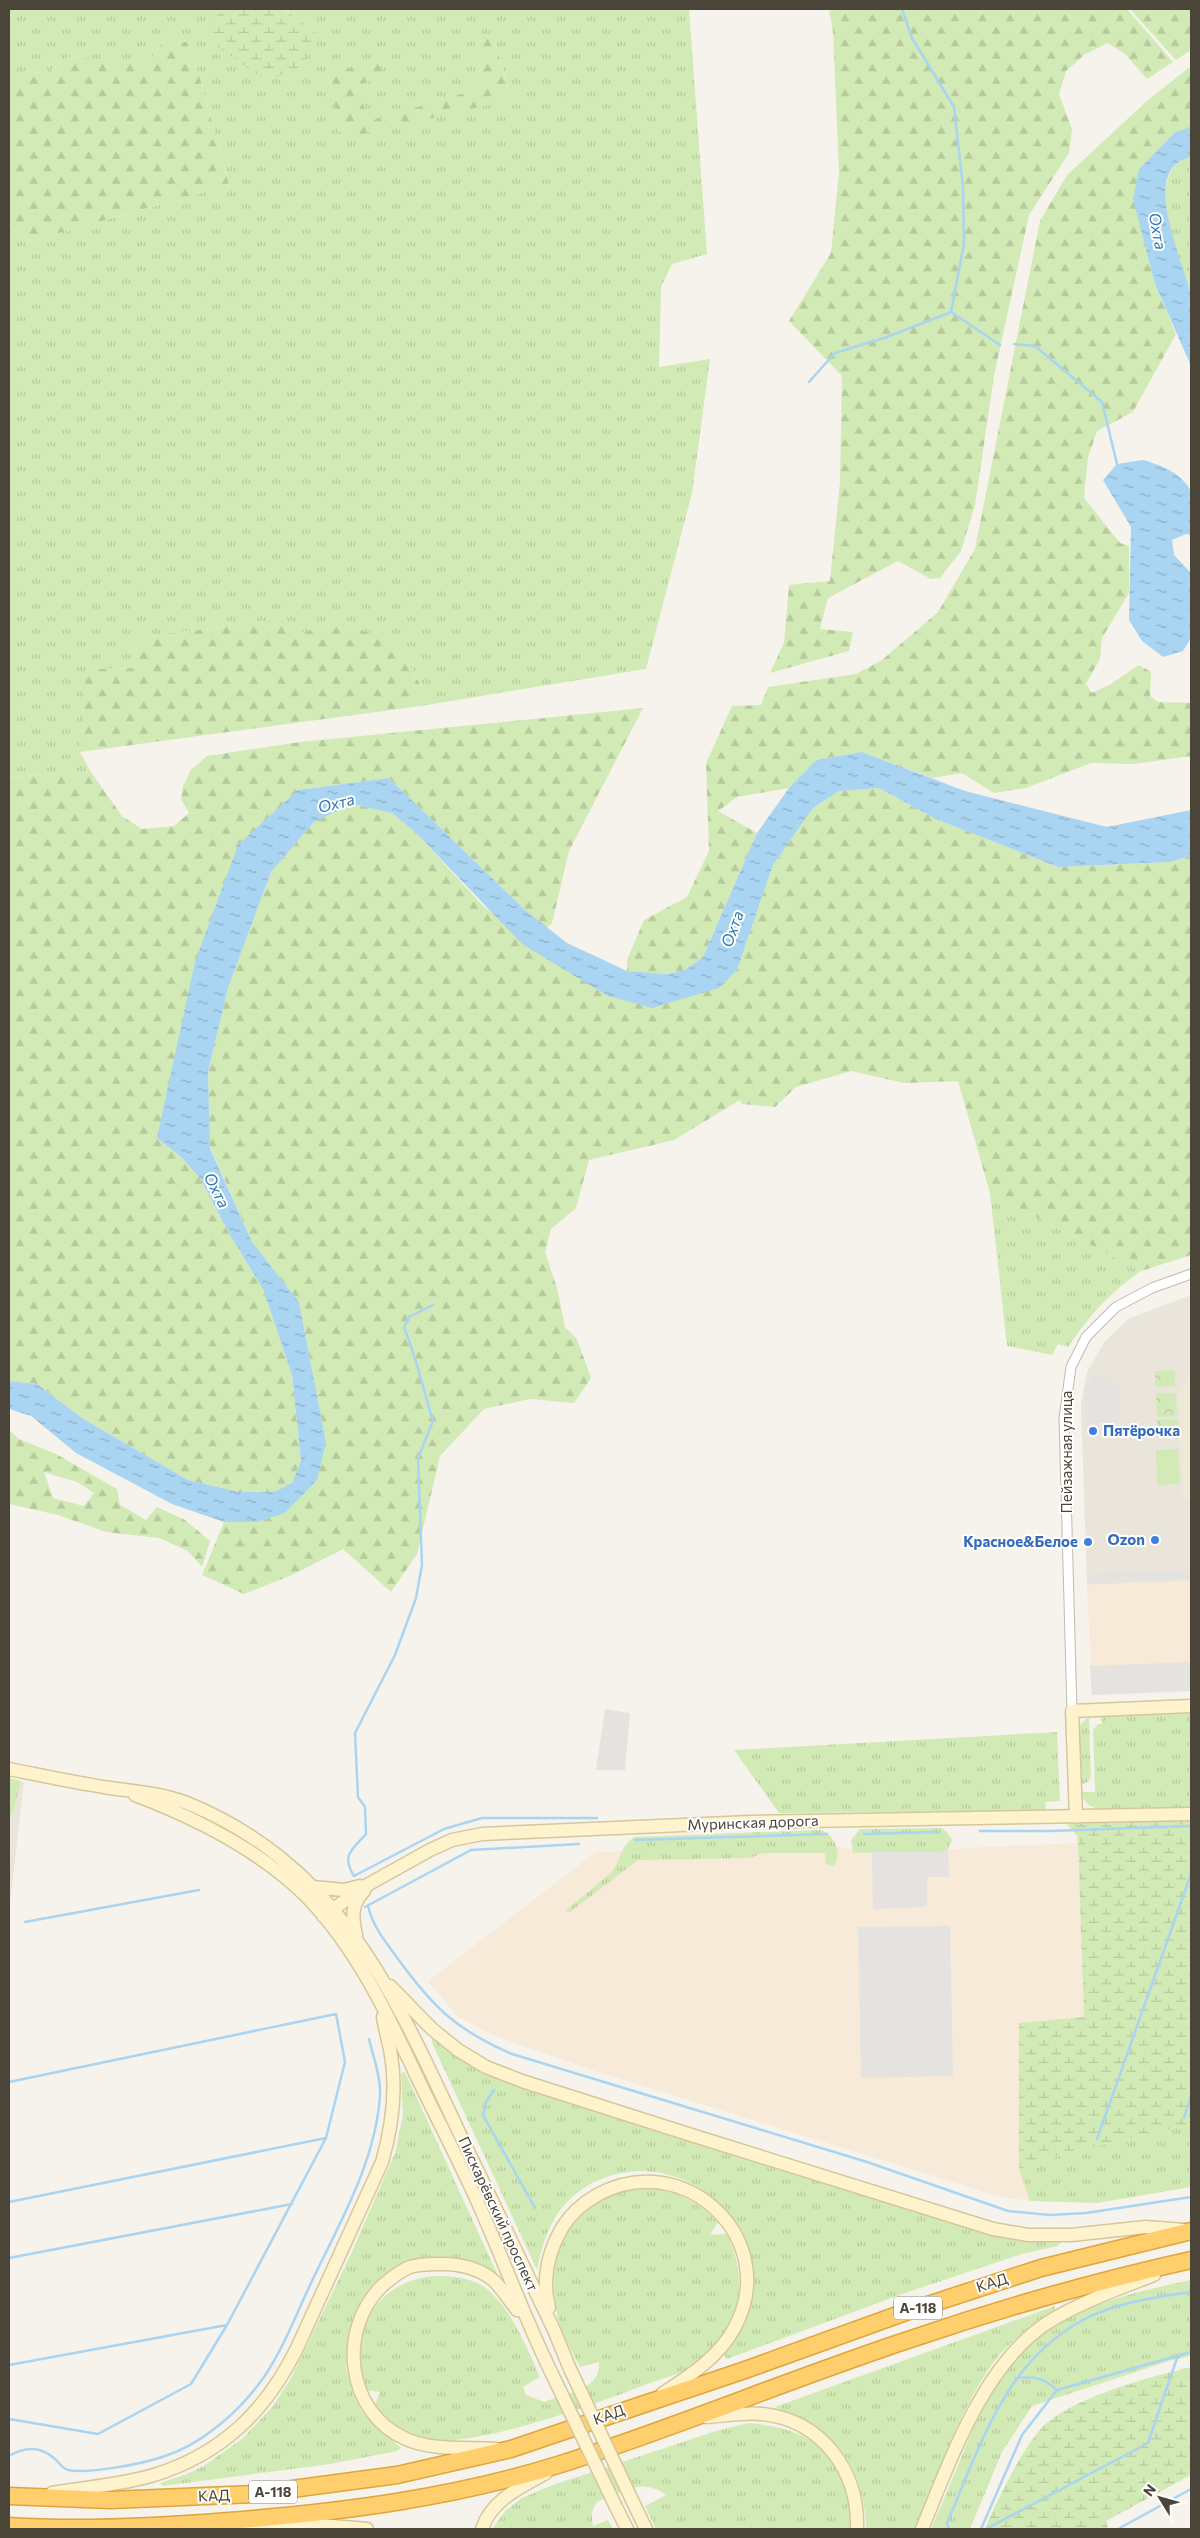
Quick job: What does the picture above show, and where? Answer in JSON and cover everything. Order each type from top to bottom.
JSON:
[{"type":"highway","name":"КАД","points":[[9,2496],[110,2500],[254,2494],[397,2475],[511,2449],[745,2370],[903,2313],[1041,2268],[1191,2231]]},
{"type":"highway","name":"КАД","points":[[9,2526],[76,2528],[167,2526],[363,2508],[448,2493],[559,2465],[698,2417],[911,2339],[1049,2294],[1191,2260]]},
{"type":"street","name":"Пейзажная улица","points":[[1076,1817],[1064,1418],[1071,1367],[1086,1337],[1116,1307],[1145,1291],[1191,1274]]},
{"type":"street","points":[[1072,1711],[1191,1706]]},
{"type":"street","points":[[9,1769],[166,1796],[220,1819],[265,1846],[313,1887],[328,1912]]},
{"type":"street","points":[[118,1789],[170,1808],[240,1846],[292,1883],[328,1912]]},
{"type":"street","name":"Муринская дорога","points":[[328,1912],[370,1884],[430,1850],[452,1840],[482,1834],[740,1823],[1191,1814]]},
{"type":"street","points":[[313,1887],[344,1890],[370,1884]]},
{"type":"street","points":[[357,1940],[352,1919],[353,1906],[370,1884]]},
{"type":"street","name":"Пискарёвский проспект","points":[[328,1912],[357,1940],[383,1980],[410,2028],[554,2330],[570,2369],[646,2529]]},
{"type":"street","name":"Пискарёвский проспект","points":[[328,1912],[382,2002],[478,2205],[526,2321],[627,2529]]},
{"type":"street","points":[[383,1980],[404,1998],[432,2028],[458,2050],[486,2067],[522,2081],[818,2175],[993,2229],[1028,2235],[1071,2235],[1146,2227],[1191,2231]]},
{"type":"street","points":[[30,2497],[152,2475],[188,2463],[236,2430],[266,2401],[283,2377],[297,2348],[368,2195],[384,2154],[391,2129],[393,2103],[392,2057],[382,2002]]},
{"type":"street","points":[[554,2330],[545,2292],[548,2263],[556,2238],[568,2218],[578,2208],[606,2190],[632,2182],[644,2181],[678,2188],[697,2196],[712,2206],[728,2222],[739,2239],[745,2257],[747,2280],[740,2317],[727,2340],[707,2362],[692,2375],[650,2401]]},
{"type":"street","points":[[922,2529],[979,2401],[1003,2363],[1029,2337],[1065,2312],[1088,2300],[1191,2260]]},
{"type":"street","points":[[511,2449],[427,2446],[394,2433],[372,2412],[362,2394],[353,2363],[354,2338],[359,2318],[372,2296],[391,2278],[409,2268],[431,2264],[468,2267],[483,2274],[493,2280],[526,2321]]},
{"type":"street","points":[[698,2417],[763,2414],[786,2419],[811,2431],[834,2452],[850,2479],[858,2511],[858,2529]]},
{"type":"street","points":[[482,2529],[486,2519],[499,2502],[559,2465]]},
{"type":"street","points":[[167,2526],[210,2528],[320,2525],[368,2529]]},
{"type":"shaded area","points":[[1191,1295],[1191,1581],[1087,1585],[1081,1404],[1087,1372],[1105,1341],[1128,1319]]},
{"type":"shaded area","points":[[1191,1374],[1191,1498],[1183,1498],[1178,1392]]},
{"type":"shaded area","points":[[1110,1375],[1111,1383],[1119,1383],[1120,1422],[1085,1423],[1084,1388],[1090,1384],[1090,1376]]},
{"type":"shaded area","points":[[1191,1570],[1191,1578],[1090,1583],[1089,1574]]},
{"type":"shaded area","points":[[1191,1581],[1191,1691],[1092,1695],[1087,1585]]},
{"type":"shaded area","points":[[1191,1662],[1191,1691],[1092,1695],[1090,1666]]},
{"type":"shaded area","points":[[605,1709],[630,1713],[625,1770],[596,1770]]},
{"type":"shaded area","points":[[9,1778],[24,1782],[9,1912]]},
{"type":"shaded area","points":[[1078,1843],[1084,2017],[1030,2201],[998,2196],[592,2070],[495,2036],[457,2016],[428,1981],[596,1852],[832,1846],[872,1852],[940,1852],[965,1848]]},
{"type":"shaded area","points":[[948,1849],[949,1877],[927,1877],[927,1907],[873,1909],[872,1852],[940,1852]]},
{"type":"shaded area","points":[[950,1926],[953,2076],[861,2078],[858,1927]]},
{"type":"green space","points":[[9,9],[224,9],[210,23],[290,12],[284,9],[689,9],[707,254],[672,264],[661,287],[659,367],[710,359],[692,493],[646,669],[414,707],[422,686],[406,660],[340,627],[292,634],[274,620],[142,637],[134,649],[136,668],[96,669],[80,752],[91,772],[9,777],[9,212],[10,224],[24,243],[229,185],[198,71],[187,42],[163,41],[149,63],[69,57],[46,73],[9,70]],"holes":[[[493,35],[509,91],[341,139],[328,74],[382,75],[356,87],[370,122],[482,88],[475,44]]]},
{"type":"green space","points":[[224,9],[284,9],[320,36],[298,70],[265,80],[216,46],[210,22]]},
{"type":"green space","points":[[829,9],[1127,9],[1173,62],[1147,79],[1124,53],[1107,43],[1084,55],[1066,71],[1059,94],[1072,129],[1069,153],[1029,215],[994,376],[975,505],[961,551],[940,578],[931,579],[898,561],[828,598],[820,629],[853,632],[849,651],[770,673],[784,643],[789,585],[830,581],[840,482],[842,376],[789,321],[831,253],[839,172],[833,32]]},
{"type":"green space","points":[[1130,9],[1191,9],[1191,50],[1176,60]]},
{"type":"green space","points":[[493,35],[509,92],[501,102],[341,139],[328,74],[378,61],[382,75],[356,87],[370,121],[482,88],[475,44]]},
{"type":"green space","points":[[163,41],[187,42],[198,71],[229,185],[24,243],[10,224],[9,70],[46,73],[69,57],[149,63]]},
{"type":"green space","points":[[1191,66],[1191,127],[1175,132],[1139,169],[1155,284],[1176,334],[1133,412],[1097,431],[1088,457],[1084,498],[1120,543],[1129,546],[1129,593],[1102,638],[1100,659],[1086,684],[1092,693],[1111,684],[1139,665],[1151,672],[1150,696],[1158,702],[1191,703],[1191,756],[1134,764],[1091,763],[1026,788],[994,793],[962,773],[932,778],[862,752],[816,760],[789,788],[737,797],[718,811],[757,833],[703,957],[685,970],[668,974],[627,971],[627,960],[644,920],[687,897],[709,851],[706,763],[732,706],[761,705],[768,687],[856,674],[882,660],[938,612],[975,549],[1040,221],[1067,175],[1148,100]]},
{"type":"green space","points":[[1191,157],[1191,297],[1173,242],[1166,198],[1168,179],[1176,165]]},
{"type":"green space","points":[[274,620],[292,633],[340,627],[376,634],[406,660],[422,687],[414,707],[80,752],[85,679],[96,669],[136,668],[134,649],[142,637]]},
{"type":"green space","points":[[643,708],[569,851],[552,923],[547,928],[525,910],[389,778],[298,790],[157,1138],[180,1156],[200,1178],[230,1235],[263,1289],[292,1375],[301,1461],[292,1483],[274,1492],[239,1492],[188,1480],[82,1418],[37,1384],[9,1381],[9,777],[91,772],[122,816],[142,829],[174,826],[189,813],[181,799],[183,786],[191,770],[207,756],[300,742]]},
{"type":"green space","points":[[879,788],[936,819],[1058,867],[1170,862],[1191,856],[1191,1255],[1141,1271],[990,1193],[958,1081],[904,1083],[851,1071],[796,1087],[775,1107],[742,1104],[740,1100],[674,1140],[589,1160],[576,1208],[551,1229],[545,1252],[557,1288],[565,1327],[577,1339],[591,1378],[574,1403],[530,1399],[484,1409],[440,1456],[417,1554],[391,1592],[343,1549],[292,1575],[244,1594],[202,1575],[224,1522],[257,1522],[285,1513],[326,1442],[299,1302],[252,1242],[209,1144],[208,1072],[228,988],[271,872],[314,822],[352,804],[392,813],[416,833],[483,906],[608,996],[737,970],[773,865],[813,808],[839,791]]},
{"type":"green space","points":[[990,1193],[1141,1271],[1101,1305],[1084,1324],[1068,1347],[1058,1344],[1052,1355],[1007,1346]]},
{"type":"green space","points":[[1175,1370],[1175,1386],[1155,1387],[1155,1371]]},
{"type":"green space","points":[[1156,1393],[1176,1393],[1177,1416],[1157,1417]]},
{"type":"green space","points":[[1177,1419],[1178,1436],[1157,1437],[1157,1420]]},
{"type":"green space","points":[[9,1430],[19,1439],[56,1454],[117,1489],[120,1505],[146,1520],[157,1507],[185,1520],[210,1541],[202,1567],[188,1551],[159,1538],[106,1532],[58,1515],[9,1504]],"holes":[[[44,1472],[77,1482],[94,1493],[84,1506],[53,1498]]]},
{"type":"green space","points":[[1178,1449],[1180,1484],[1157,1485],[1156,1450]]},
{"type":"green space","points":[[1191,1712],[1191,1808],[1103,1810],[1086,1803],[1082,1792],[1095,1792],[1093,1730],[1098,1724],[1102,1724],[1101,1716]]},
{"type":"green space","points":[[1089,1716],[1091,1777],[1088,1782],[1082,1784],[1079,1732],[1080,1725]]},
{"type":"green space","points":[[1057,1732],[1060,1801],[1045,1802],[1046,1809],[1040,1811],[779,1813],[734,1750]]},
{"type":"green space","points":[[9,1778],[21,1781],[13,1812],[9,1818]]},
{"type":"green space","points":[[1191,1819],[1191,2124],[1071,2152],[1019,2169],[1019,2023],[1084,2017],[1078,1843],[1077,1836],[1067,1824],[1067,1821]]},
{"type":"green space","points":[[942,1828],[952,1840],[948,1849],[941,1852],[853,1853],[851,1840],[860,1829]]},
{"type":"green space","points":[[820,1830],[829,1835],[836,1845],[838,1856],[834,1866],[826,1864],[825,1853],[763,1853],[749,1858],[638,1860],[570,1912],[565,1911],[612,1872],[623,1850],[634,1837]]},
{"type":"green space","points":[[431,2035],[478,2067],[793,2172],[999,2236],[1059,2240],[1061,2242],[1058,2246],[1022,2254],[902,2294],[727,2359],[723,2354],[743,2327],[753,2295],[753,2272],[746,2241],[730,2215],[709,2194],[683,2180],[655,2172],[625,2172],[596,2181],[563,2206],[548,2232],[537,2270],[433,2045]]},
{"type":"green space","points":[[405,2072],[499,2278],[453,2262],[386,2276],[367,2294],[352,2320],[347,2342],[346,2369],[354,2397],[363,2414],[401,2448],[397,2451],[330,2464],[163,2486],[160,2483],[187,2474],[205,2465],[242,2439],[273,2406],[290,2380],[351,2254],[395,2153],[403,2115],[401,2073]]},
{"type":"green space","points":[[1191,2124],[1191,2187],[1097,2203],[1030,2201],[1019,2169],[1071,2152]]},
{"type":"green space","points":[[655,2188],[681,2196],[697,2204],[718,2222],[710,2235],[727,2234],[734,2251],[739,2285],[733,2317],[715,2346],[697,2364],[678,2374],[568,2413],[466,2439],[438,2441],[417,2438],[394,2426],[374,2407],[380,2392],[365,2390],[360,2368],[360,2347],[364,2327],[373,2310],[386,2295],[403,2284],[422,2278],[456,2277],[478,2283],[496,2298],[518,2330],[540,2377],[523,2387],[526,2395],[544,2402],[580,2390],[588,2385],[598,2371],[599,2362],[580,2367],[565,2339],[556,2308],[555,2265],[560,2245],[569,2227],[582,2211],[599,2199],[625,2190]]},
{"type":"green space","points":[[1191,2280],[1191,2356],[1169,2361],[1032,2406],[1002,2452],[970,2529],[931,2529],[989,2392],[1006,2367],[1024,2348],[1044,2332],[1090,2308],[1140,2292]]},
{"type":"green space","points":[[1055,2306],[1055,2310],[1031,2326],[1009,2345],[996,2359],[983,2378],[960,2420],[916,2529],[866,2529],[864,2503],[851,2465],[844,2454],[826,2435],[775,2407]]},
{"type":"green space","points":[[1191,2367],[1191,2475],[1106,2521],[1108,2529],[985,2529],[1022,2455],[1049,2421],[1098,2395]]},
{"type":"green space","points":[[749,2423],[794,2432],[819,2446],[829,2456],[839,2469],[849,2489],[854,2529],[656,2529],[645,2506],[666,2495],[648,2487],[640,2487],[624,2491],[597,2502],[595,2505],[592,2514],[593,2526],[608,2520],[613,2529],[492,2529],[506,2510],[522,2498],[550,2486],[716,2431]]},
{"type":"water","name":"Охта","points":[[1191,127],[1191,157],[1175,165],[1167,179],[1166,198],[1168,219],[1191,297],[1193,323],[1191,366],[1155,284],[1133,199],[1139,169],[1175,132]]},
{"type":"water","points":[[1143,460],[1164,467],[1183,480],[1191,492],[1193,502],[1191,535],[1186,534],[1172,540],[1174,555],[1191,573],[1191,638],[1183,651],[1163,657],[1142,641],[1129,620],[1131,527],[1103,480],[1117,464]]},
{"type":"water","name":"Охта","points":[[862,752],[965,791],[1107,827],[1191,810],[1191,856],[1170,862],[1058,867],[936,819],[879,788],[839,791],[813,808],[773,865],[737,970],[719,988],[652,1008],[608,996],[522,944],[416,833],[392,813],[352,804],[314,822],[271,872],[228,988],[208,1072],[210,1148],[252,1242],[299,1302],[326,1442],[317,1480],[285,1513],[257,1522],[224,1522],[172,1504],[76,1453],[31,1416],[9,1409],[9,1381],[37,1384],[82,1418],[188,1480],[239,1492],[274,1492],[292,1483],[301,1461],[292,1375],[263,1289],[230,1235],[200,1178],[180,1156],[157,1138],[195,962],[238,845],[298,790],[389,778],[525,910],[567,943],[627,971],[668,974],[685,970],[703,957],[757,833],[789,788],[816,760]]},
{"type":"waterway","points":[[902,9],[912,38],[954,107],[963,187],[964,244],[951,312],[1000,345]]},
{"type":"waterway","points":[[809,382],[835,353],[887,337],[951,312]]},
{"type":"waterway","points":[[1014,344],[1035,346],[1102,402],[1117,464]]},
{"type":"waterway","points":[[433,1305],[409,1317],[404,1328],[433,1421],[418,1458],[422,1565],[416,1598],[395,1655],[355,1733],[358,1797],[365,1807],[366,1834],[350,1853],[348,1863],[354,1876],[444,1829],[482,1818],[597,1818]]},
{"type":"waterway","points":[[980,1831],[1051,1831],[1191,1826]]},
{"type":"waterway","points":[[864,1834],[937,1832]]},
{"type":"waterway","points":[[635,1840],[827,1834]]},
{"type":"waterway","points":[[365,1907],[471,1850],[579,1844]]},
{"type":"waterway","points":[[1097,2139],[1191,1874]]},
{"type":"waterway","points":[[25,1922],[199,1890]]},
{"type":"waterway","points":[[368,1906],[373,1921],[384,1940],[435,2004],[447,2016],[475,2036],[512,2054],[867,2162],[1008,2211],[1050,2215],[1086,2213],[1191,2197]]},
{"type":"waterway","points":[[9,2082],[336,2014],[345,2062],[326,2138],[227,2325],[191,2384],[98,2434],[9,2419]]},
{"type":"waterway","points":[[9,2456],[20,2451],[32,2449],[43,2451],[66,2469],[77,2471],[115,2468],[153,2460],[177,2452],[206,2435],[244,2402],[264,2377],[283,2343],[343,2217],[363,2169],[377,2120],[380,2095],[378,2074],[369,2039]]},
{"type":"waterway","points":[[494,2090],[486,2102],[483,2115],[535,2208]]},
{"type":"waterway","points":[[1184,2118],[1191,2097]]},
{"type":"waterway","points":[[9,2202],[326,2138]]},
{"type":"waterway","points":[[9,2258],[292,2204]]},
{"type":"waterway","points":[[949,2529],[947,2523],[997,2409],[1013,2384],[1032,2360],[1054,2339],[1093,2315],[1121,2305],[1191,2292]]},
{"type":"waterway","points":[[9,2365],[227,2325]]},
{"type":"waterway","points":[[981,2529],[1022,2435],[1057,2390],[1191,2352]]},
{"type":"waterway","points":[[986,2529],[1148,2443],[1178,2355]]},
{"type":"waterway","points":[[1016,2378],[1028,2377],[1038,2379],[1048,2383],[1057,2390]]},
{"type":"waterway","points":[[1118,2529],[1191,2489]]},
{"type":"place","name":"Пятёрочка","points":[[1093,1431]]},
{"type":"place","name":"Ozon","points":[[1155,1540]]},
{"type":"place","name":"Красное&Белое","points":[[1088,1542]]}]
